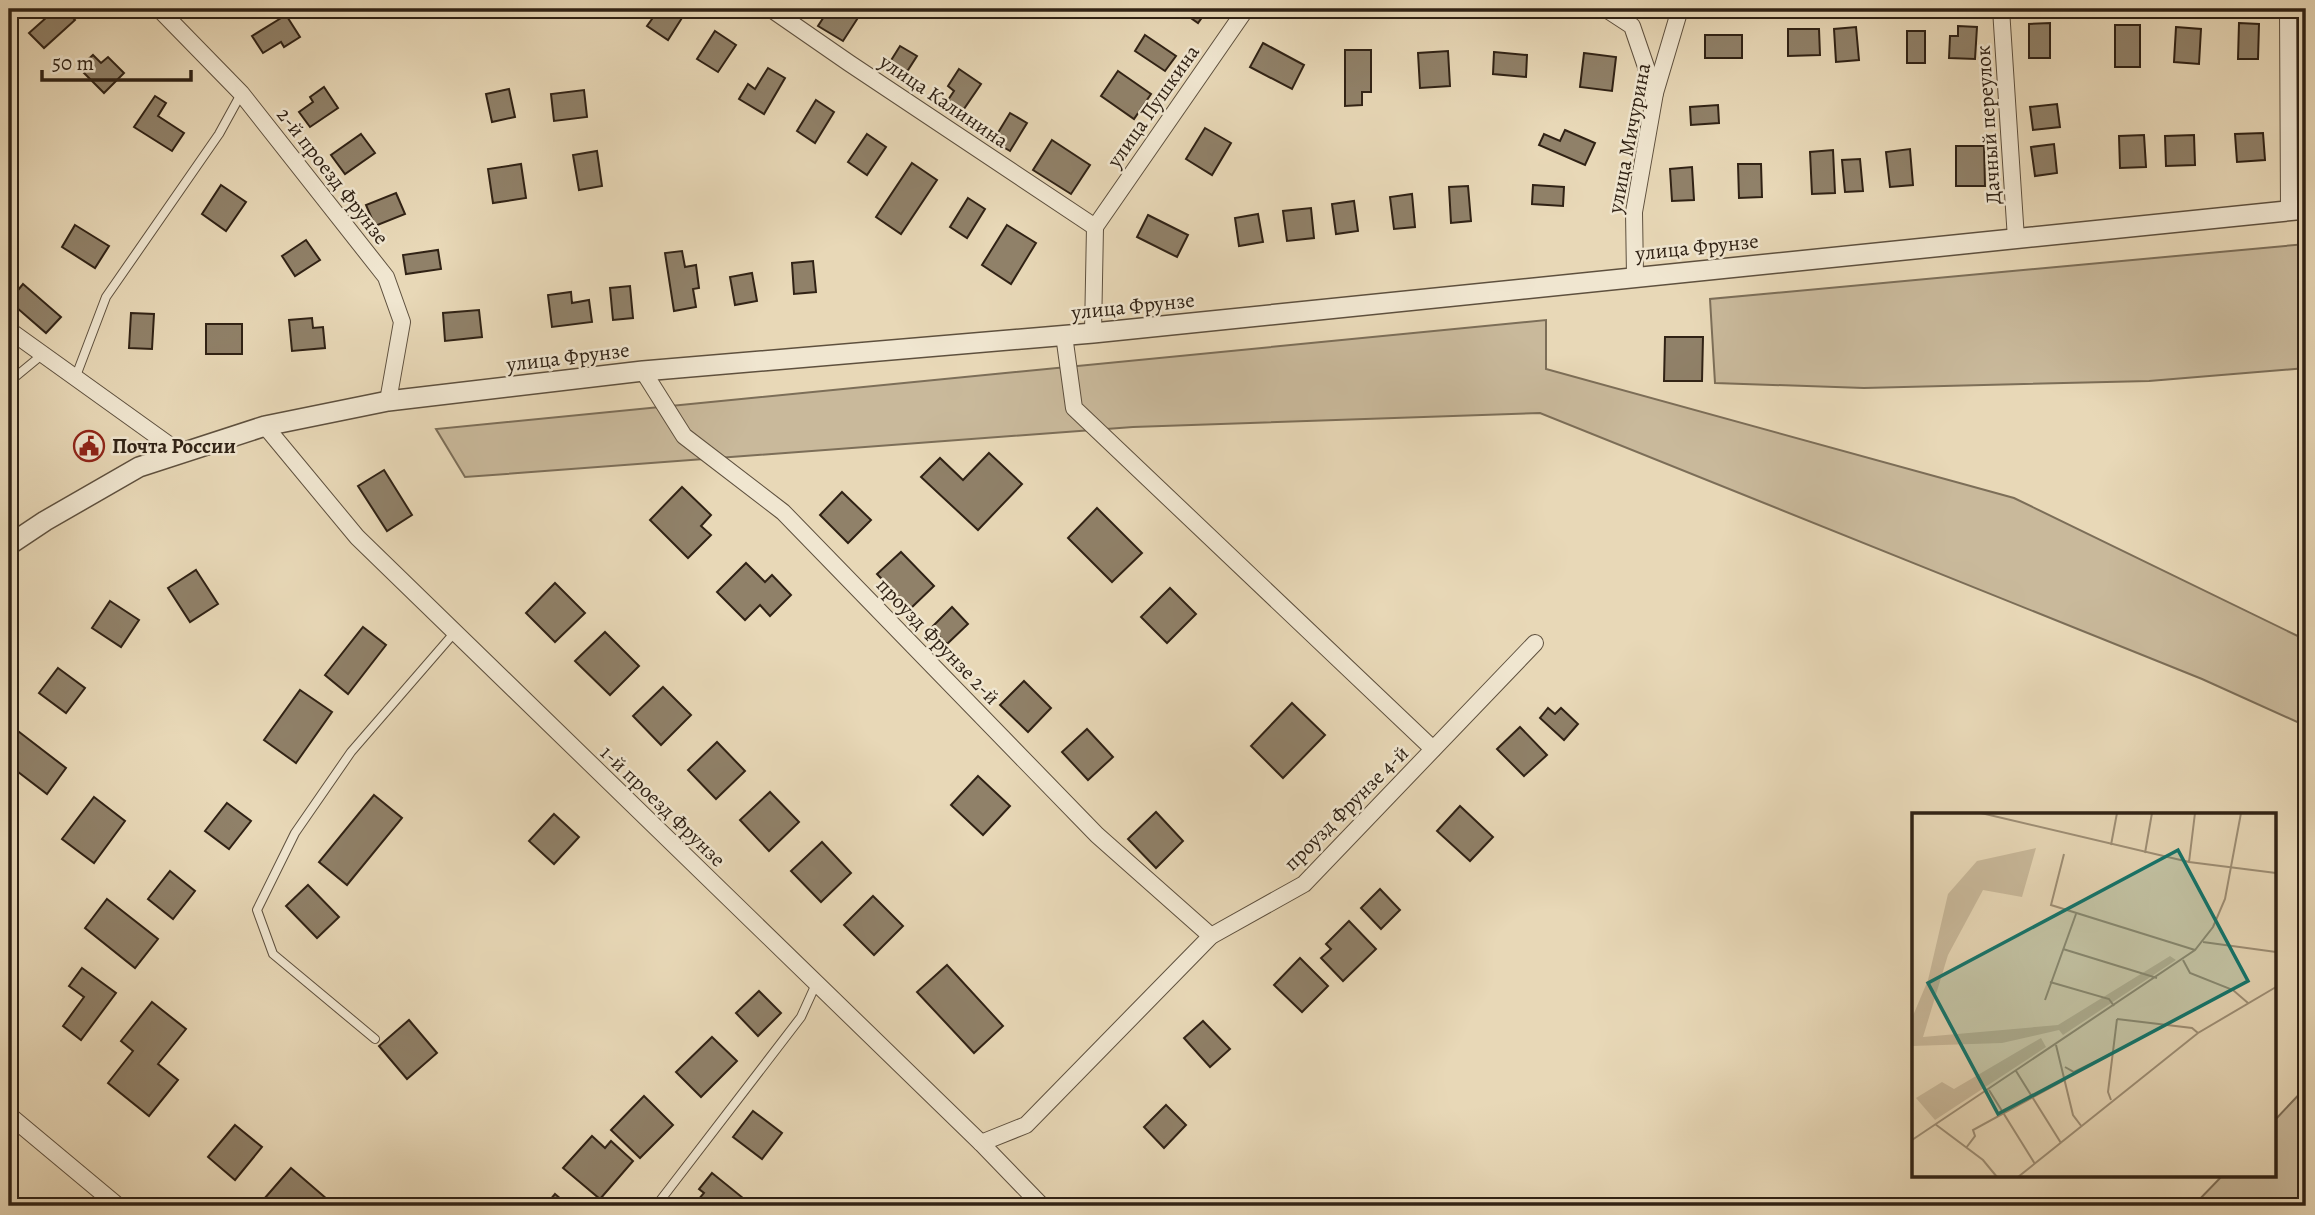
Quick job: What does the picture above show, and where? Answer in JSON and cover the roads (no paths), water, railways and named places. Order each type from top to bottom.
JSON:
[{"type":"street","name":"2-й проезд Фрунзе","points":[[159,9],[242,93],[386,276],[402,322],[388,401]]},
{"type":"street","name":"улица Калинина","points":[[771,9],[1094,227]]},
{"type":"street","name":"улица Пушкина","points":[[1094,227],[1247,9]]},
{"type":"street","points":[[1606,9],[1632,26],[1655,93]]},
{"type":"street","name":"улица Мичурина","points":[[1635,276],[1634,212],[1655,93],[1680,9]]},
{"type":"street","name":"Дачный переулок","points":[[2001,9],[2016,239]]},
{"type":"street","points":[[2288,9],[2298,210]]},
{"type":"street","name":"улица Фрунзе","points":[[9,545],[45,520],[139,467],[265,426],[388,401],[643,371],[1093,333],[2298,210]]},
{"type":"street","points":[[1093,333],[1094,227]]},
{"type":"street","points":[[9,330],[179,452]]},
{"type":"street","points":[[1065,335],[1074,408],[1433,749]]},
{"type":"street","name":"проузд Фрунзе 2-й","points":[[643,371],[684,436],[783,512],[1097,835],[1211,936]]},
{"type":"street","name":"1-й проезд Фрунзе","points":[[265,426],[357,537],[981,1143],[1042,1206]]},
{"type":"street","name":"проузд Фрунзе 4-й","points":[[981,1143],[1026,1125],[1211,936],[1304,884],[1535,643]]},
{"type":"street","points":[[9,1115],[118,1206]]},
{"type":"lane","points":[[76,376],[106,297],[219,134],[242,93]]},
{"type":"lane","points":[[9,382],[43,354]]},
{"type":"lane","points":[[375,1039],[273,954],[257,911],[295,833],[351,751],[455,632]]},
{"type":"lane","points":[[656,1206],[801,1017],[816,984]]},
{"type":"place","name":"Почта России","points":[[89,446]]}]
